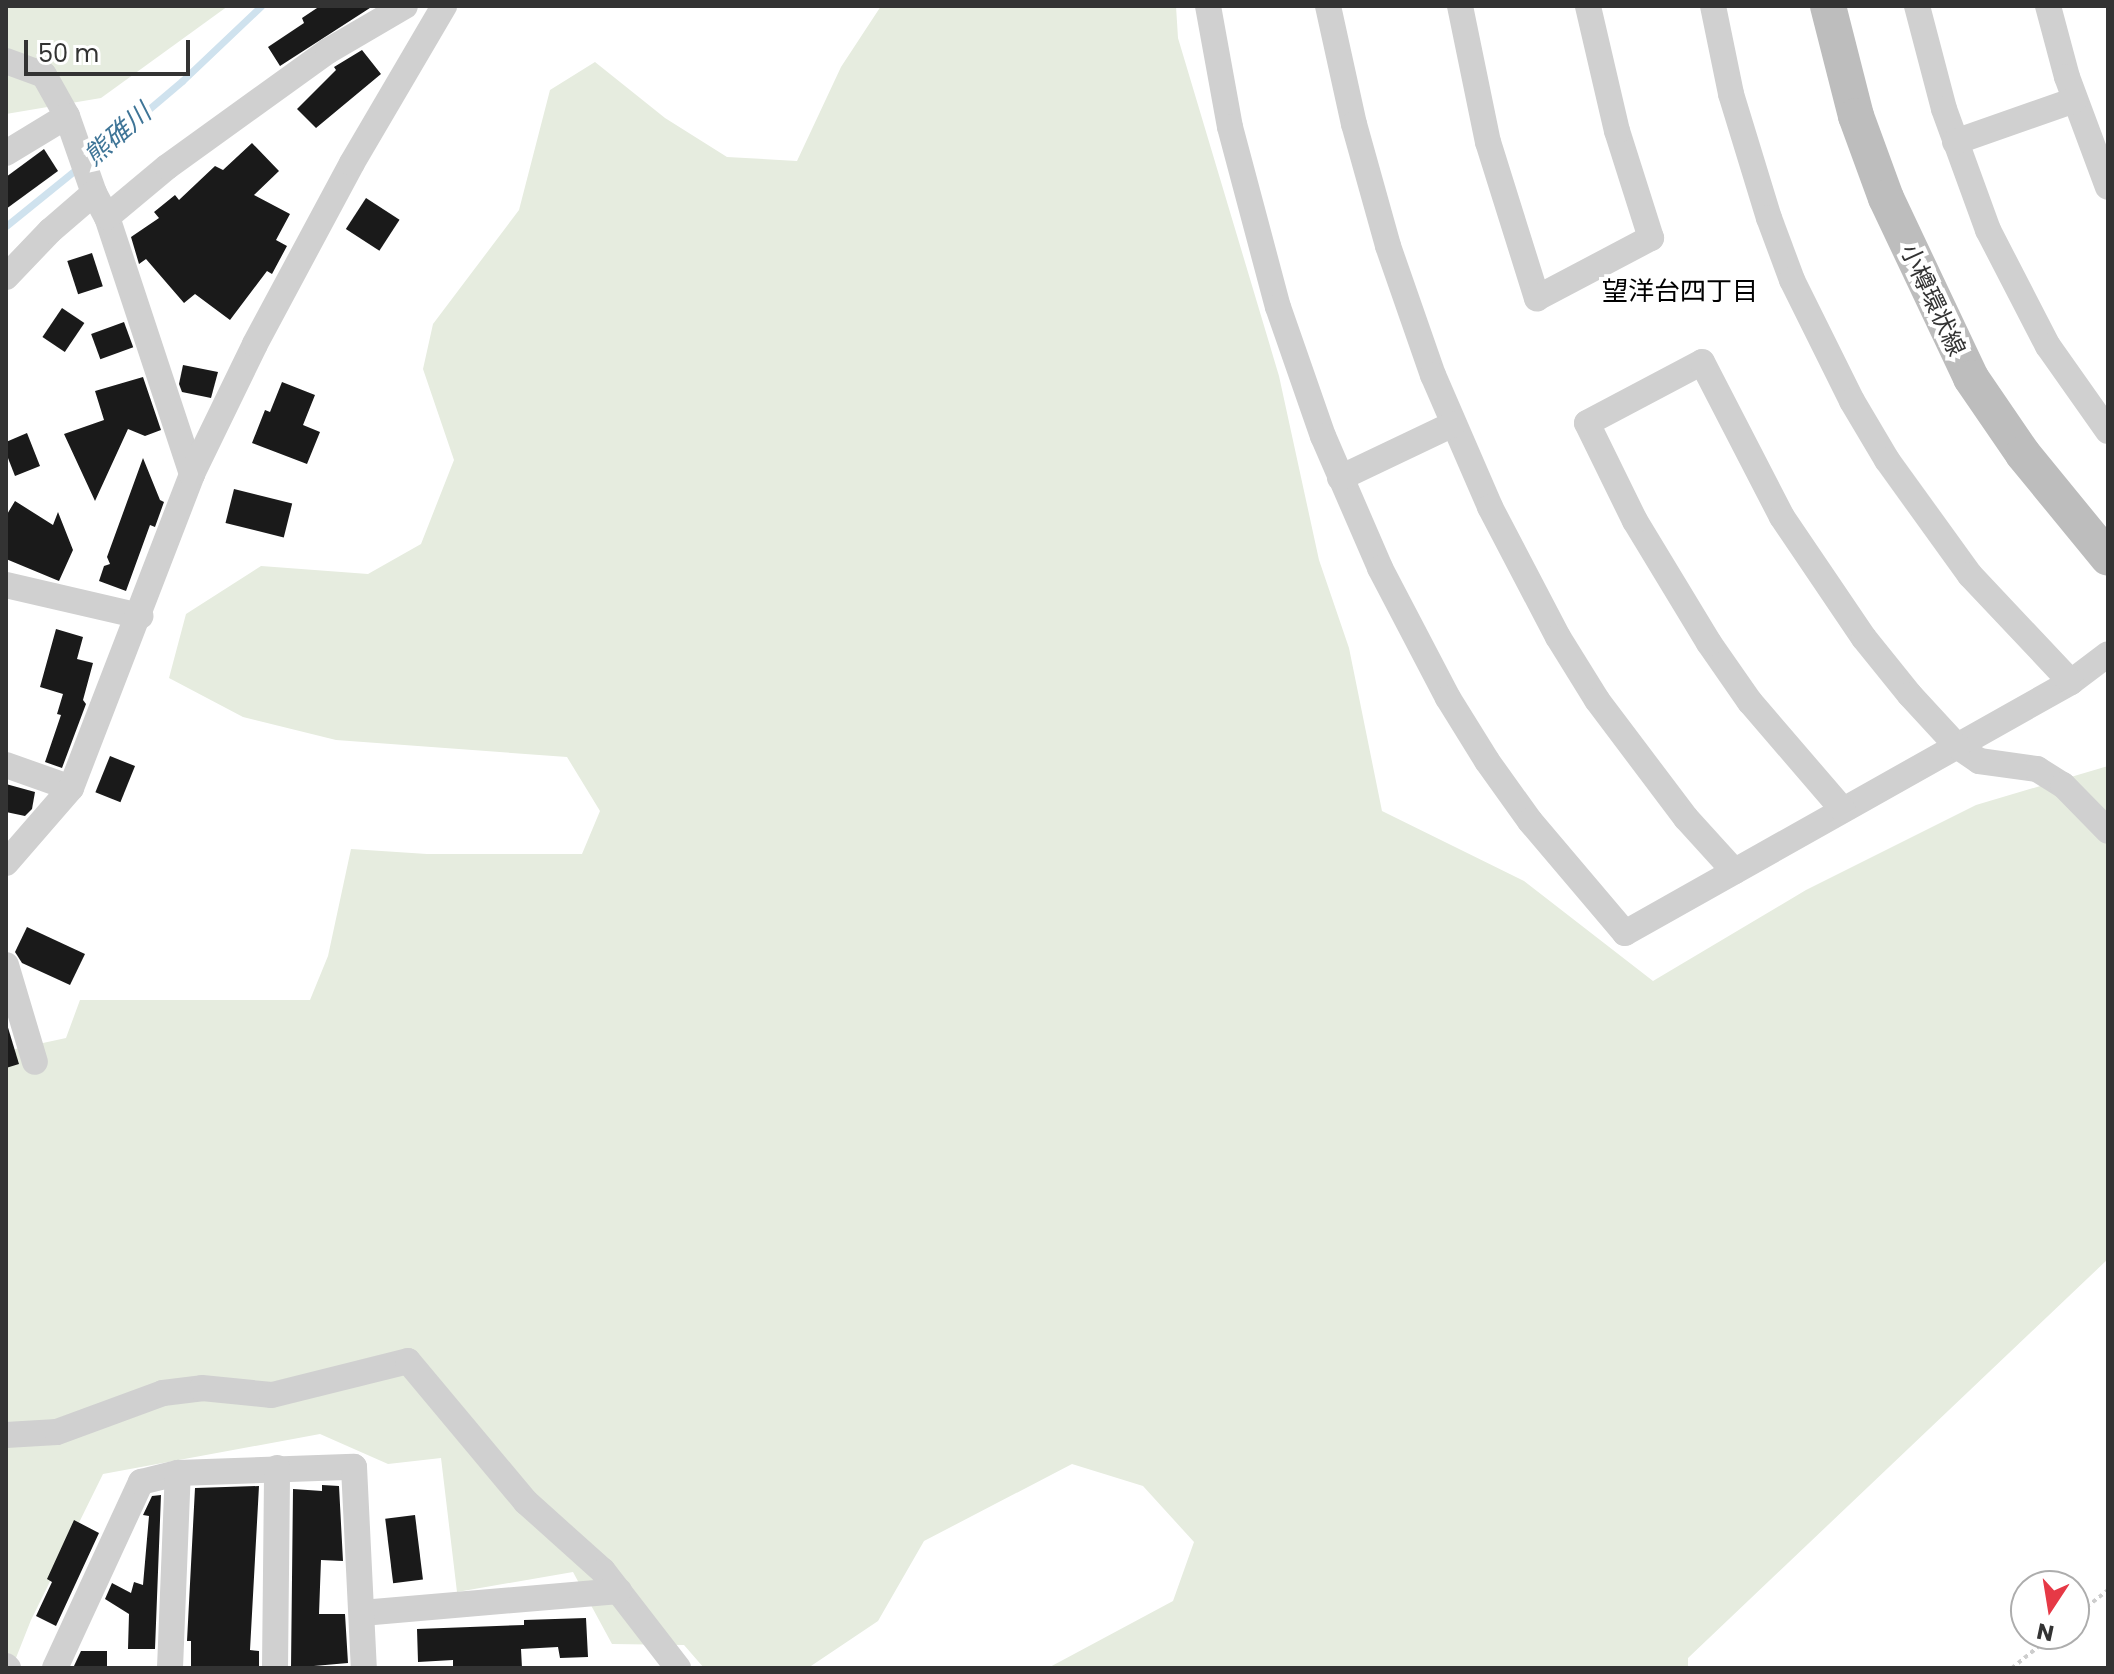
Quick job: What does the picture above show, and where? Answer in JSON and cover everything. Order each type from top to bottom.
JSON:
[{"type":"main road","name":"小樽環状線","points":[[1828,6],[1856,116],[1886,198],[1971,378],[2023,454],[2108,558]]},
{"type":"street","points":[[107,217],[167,167],[328,51],[405,6]]},
{"type":"street","points":[[6,863],[71,788],[140,616],[192,474],[255,344],[352,163],[444,6]]},
{"type":"street","points":[[1208,6],[1230,127],[1259,244],[1299,371],[1340,478],[1412,633],[1472,735],[1530,821],[1625,933],[2071,682],[2108,654]]},
{"type":"street","points":[[1328,6],[1377,209],[1409,311],[1453,424],[1522,573],[1597,700],[1668,795],[1734,871]]},
{"type":"street","points":[[1460,6],[1488,142],[1537,298],[1651,238],[1617,131],[1588,6]]},
{"type":"street","points":[[1713,6],[1731,94],[1769,218],[1792,280],[1845,389],[1926,518],[1989,597],[2071,682]]},
{"type":"street","points":[[1917,6],[1955,142],[1988,230],[2048,346],[2108,431]]},
{"type":"street","points":[[2048,6],[2075,100],[2108,187]]},
{"type":"street","points":[[6,61],[44,75],[67,116],[91,186],[107,217],[192,474]]},
{"type":"street","points":[[1955,142],[2075,100]]},
{"type":"street","points":[[6,153],[67,116]]},
{"type":"street","points":[[6,277],[91,186]]},
{"type":"street","points":[[1843,810],[1750,702],[1709,643],[1635,521],[1587,423],[1702,362],[1747,454],[1822,578],[1864,638],[1957,746],[1979,761],[2037,769],[2063,785],[2108,831]]},
{"type":"street","points":[[1340,478],[1453,424]]},
{"type":"street","points":[[6,585],[140,616]]},
{"type":"street","points":[[6,765],[71,788]]},
{"type":"street","points":[[6,965],[35,1062]]},
{"type":"street","points":[[6,1435],[57,1432],[163,1393],[202,1388],[272,1395],[408,1361],[526,1502],[603,1571],[678,1668]]},
{"type":"street","points":[[55,1668],[141,1482],[178,1473],[354,1467],[364,1668]]},
{"type":"street","points":[[275,1668],[277,1468]]},
{"type":"street","points":[[170,1668],[178,1473]]},
{"type":"street","points":[[362,1613],[619,1591]]},
{"type":"path","points":[[2090,1604],[2108,1590]]},
{"type":"path","points":[[2012,1668],[2034,1650]]},
{"type":"shaded area","points":[[6,6],[228,6],[101,98],[6,114]]},
{"type":"shaded area","points":[[881,6],[1176,6],[1178,38],[1279,376],[1319,560],[1349,648],[1382,811],[1524,881],[1653,981],[1806,890],[1976,805],[2108,766],[2108,1259],[1688,1658],[1688,1668],[1048,1668],[1173,1601],[1194,1542],[1143,1486],[1072,1464],[924,1541],[878,1621],[808,1668],[704,1668],[684,1645],[612,1644],[573,1572],[457,1592],[441,1458],[388,1464],[320,1434],[103,1474],[31,1620],[12,1668],[6,1668],[6,1051],[66,1038],[80,1000],[310,1000],[328,956],[351,849],[427,854],[582,854],[600,811],[567,757],[336,740],[243,717],[169,678],[186,614],[261,566],[368,574],[421,544],[454,460],[423,369],[433,324],[519,210],[550,90],[595,62],[665,118],[727,157],[797,161],[841,67]]},
{"type":"building","points":[[320,6],[373,6],[280,66],[268,47],[304,23],[302,18]]},
{"type":"building","points":[[362,50],[381,74],[316,128],[297,109],[336,70],[334,67]]},
{"type":"building","points":[[252,143],[279,171],[254,195],[290,214],[276,240],[287,246],[272,274],[267,271],[230,320],[195,294],[184,303],[146,259],[139,264],[131,237],[159,218],[154,212],[175,195],[179,200],[215,166],[223,170]]},
{"type":"building","points":[[44,149],[58,171],[6,209],[6,177]]},
{"type":"building","points":[[366,198],[400,220],[379,251],[346,229]]},
{"type":"building","points":[[92,253],[103,286],[78,294],[67,261]]},
{"type":"building","points":[[62,308],[84,323],[65,352],[42,337]]},
{"type":"building","points":[[124,322],[133,347],[100,359],[91,334]]},
{"type":"building","points":[[183,365],[218,372],[211,398],[182,392],[179,384]]},
{"type":"building","points":[[143,377],[161,430],[145,436],[128,429],[95,501],[64,434],[104,420],[95,391]]},
{"type":"building","points":[[282,382],[315,395],[303,425],[320,432],[307,464],[252,443],[265,410],[270,412]]},
{"type":"building","points":[[27,433],[40,466],[15,476],[6,453],[6,442]]},
{"type":"building","points":[[143,458],[160,500],[164,502],[155,527],[150,525],[126,591],[99,581],[104,566],[110,564],[107,557]]},
{"type":"building","points":[[234,489],[292,504],[284,537],[226,523]]},
{"type":"building","points":[[15,501],[53,525],[58,512],[73,550],[59,581],[6,559],[6,516]]},
{"type":"building","points":[[56,629],[83,637],[77,659],[93,663],[83,700],[86,704],[62,768],[45,762],[61,715],[57,714],[63,694],[40,687]]},
{"type":"building","points":[[110,756],[135,766],[120,802],[95,792]]},
{"type":"building","points":[[6,784],[35,792],[32,809],[25,816],[6,812]]},
{"type":"building","points":[[27,927],[85,954],[70,985],[22,963],[15,952]]},
{"type":"building","points":[[6,1021],[19,1064],[6,1068]]},
{"type":"building","points":[[322,1485],[339,1486],[343,1561],[321,1560],[319,1614],[345,1614],[348,1663],[291,1668],[293,1489],[322,1491]]},
{"type":"building","points":[[259,1486],[250,1650],[259,1651],[259,1668],[191,1668],[191,1641],[187,1641],[195,1488]]},
{"type":"building","points":[[161,1495],[155,1649],[128,1649],[129,1614],[105,1599],[112,1583],[131,1593],[134,1582],[143,1585],[149,1516],[143,1515],[152,1496]]},
{"type":"building","points":[[415,1515],[423,1580],[393,1583],[385,1519]]},
{"type":"building","points":[[74,1520],[99,1533],[56,1626],[36,1616],[52,1582],[47,1579]]},
{"type":"building","points":[[586,1618],[588,1657],[560,1658],[558,1647],[521,1649],[522,1668],[453,1668],[453,1660],[418,1662],[417,1629],[524,1625],[524,1620]]},
{"type":"building","points":[[81,1651],[107,1651],[107,1668],[73,1668]]},
{"type":"waterway","name":"熊碓川","points":[[90,159],[182,81],[261,6]]},
{"type":"waterway","name":"熊碓川","points":[[6,226],[80,166]]},
{"type":"district","name":"望洋台四丁目","points":[[1680,292]]}]
